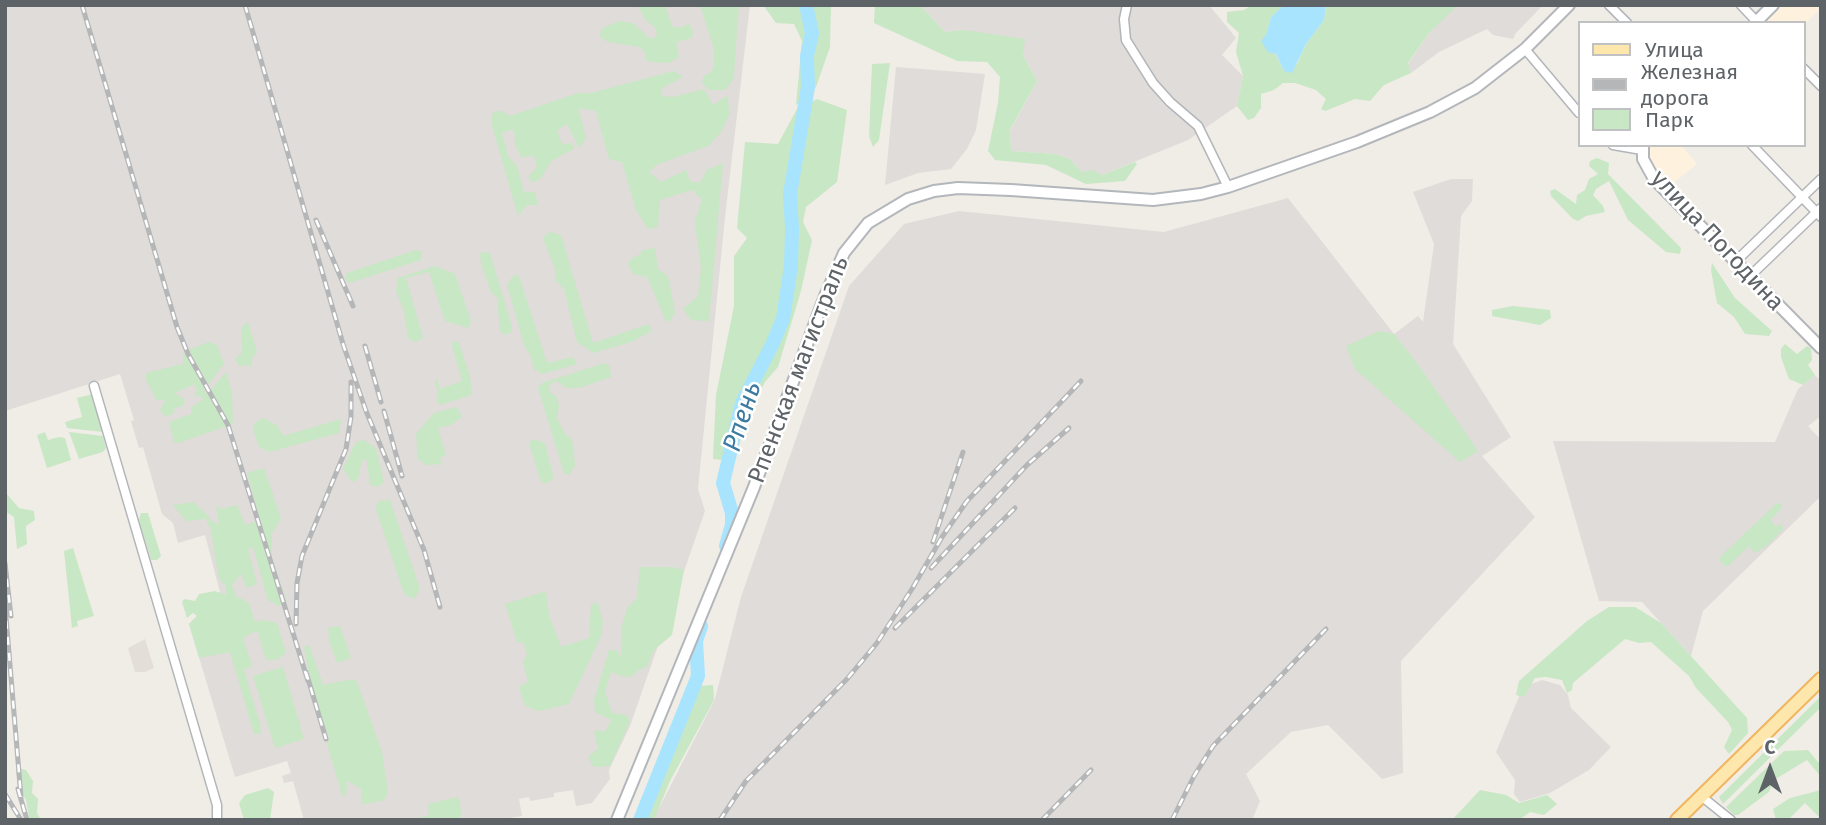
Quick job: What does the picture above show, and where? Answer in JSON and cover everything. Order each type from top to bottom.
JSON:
[{"type":"main road","name":"Рпенская магистраль","points":[[617,820],[754,487],[825,296],[844,253],[868,223],[888,209],[921,195],[958,188],[1153,200],[1201,194],[1228,187],[1357,142],[1430,112],[1475,88],[1525,49],[1569,5]]},
{"type":"main road","points":[[1757,21],[1773,5]]},
{"type":"main road","name":"улица Погодина","points":[[1643,148],[1643,159],[1654,179],[1821,348]]},
{"type":"main road","points":[[1677,820],[1821,679]]},
{"type":"main road","name":"Рпенская магистраль","points":[[609,820],[624,800]]},
{"type":"street","points":[[1127,5],[1124,19],[1126,40],[1153,83],[1170,102],[1198,125],[1228,187]]},
{"type":"street","points":[[1609,5],[1625,21]]},
{"type":"street","points":[[1741,5],[1755,21]]},
{"type":"street","points":[[1525,49],[1577,111]]},
{"type":"street","points":[[1805,70],[1821,86]]},
{"type":"street","points":[[1749,277],[1819,212],[1754,147]]},
{"type":"street","points":[[1735,262],[1821,179]]},
{"type":"street","points":[[94,386],[216,805],[217,820]]},
{"type":"street","points":[[1701,796],[1731,820]]},
{"type":"shaded area","points":[[5,5],[750,5],[725,217],[698,489],[705,511],[630,726],[609,770],[610,779],[592,803],[576,806],[573,790],[530,801],[529,797],[519,799],[522,816],[497,820],[304,820],[293,781],[284,783],[282,776],[291,773],[287,761],[235,777],[189,624],[220,592],[205,535],[178,543],[173,523],[162,514],[143,447],[139,448],[131,421],[134,420],[120,374],[5,411]]},
{"type":"shaded area","points":[[920,5],[1209,5],[1236,38],[1222,55],[1243,76],[1237,106],[1188,140],[1102,175],[1082,172],[1070,159],[1055,154],[1011,151],[1010,131],[1037,81],[1023,55],[964,30],[945,32]]},
{"type":"shaded area","points":[[1455,5],[1543,5],[1513,39],[1493,35],[1487,29],[1439,52],[1411,73],[1408,64],[1429,33]]},
{"type":"shaded area","points":[[1780,5],[1821,5],[1805,24],[1805,21],[1765,21]]},
{"type":"shaded area","points":[[896,67],[985,74],[976,130],[967,149],[951,169],[918,173],[885,185]]},
{"type":"shaded area","points":[[1649,147],[1683,147],[1697,164],[1673,183],[1664,180],[1650,161]]},
{"type":"shaded area","points":[[1451,179],[1473,179],[1472,201],[1461,216],[1453,344],[1511,437],[1482,456],[1535,517],[1401,661],[1403,773],[1382,779],[1328,725],[1291,732],[1246,774],[1260,801],[1252,820],[653,820],[715,699],[741,597],[849,286],[904,224],[959,211],[1164,232],[1288,198],[1394,334],[1418,316],[1423,322],[1434,244],[1413,192]]},
{"type":"shaded area","points":[[1815,375],[1821,381],[1821,416],[1808,426],[1821,440],[1821,496],[1703,611],[1691,656],[1642,602],[1599,601],[1553,441],[1775,442],[1798,389]]},
{"type":"shaded area","points":[[145,639],[154,668],[135,672],[128,648]]},
{"type":"shaded area","points":[[1542,680],[1560,685],[1568,695],[1571,708],[1611,747],[1589,770],[1550,793],[1520,802],[1514,794],[1515,780],[1496,752],[1523,687]]},
{"type":"green space","points":[[638,5],[665,5],[672,26],[678,28],[689,24],[693,32],[692,38],[676,42],[679,57],[669,63],[651,62],[646,60],[640,47],[608,42],[600,37],[601,29],[619,21],[633,23],[653,39],[657,34],[655,28],[644,18]]},
{"type":"green space","points":[[700,5],[739,5],[734,74],[725,90],[709,90],[702,83],[704,76],[712,71],[714,49]]},
{"type":"green space","points":[[763,5],[831,5],[830,47],[816,87],[796,105],[802,41],[794,24],[776,23]]},
{"type":"green space","points":[[875,5],[920,5],[945,32],[964,30],[1025,39],[1023,55],[1037,81],[1010,130],[1011,151],[1055,154],[1070,159],[1082,172],[1093,170],[1102,175],[1135,162],[1137,164],[1125,181],[1086,184],[1046,165],[995,160],[988,151],[998,103],[1000,77],[987,62],[957,61],[874,23]]},
{"type":"green space","points":[[1252,5],[1284,5],[1271,17],[1266,35],[1284,71],[1297,64],[1306,44],[1324,20],[1326,5],[1455,5],[1455,8],[1429,33],[1408,63],[1411,73],[1384,85],[1370,101],[1355,99],[1325,111],[1321,109],[1326,99],[1316,90],[1295,83],[1283,83],[1274,90],[1261,94],[1261,108],[1254,118],[1248,120],[1237,106],[1243,76],[1236,52],[1239,33],[1227,22],[1227,12],[1244,10]]},
{"type":"green space","points":[[890,63],[879,140],[873,147],[869,136],[872,64]]},
{"type":"green space","points":[[674,71],[683,77],[662,88],[661,96],[673,97],[704,89],[713,105],[727,96],[730,113],[721,132],[708,146],[656,165],[649,172],[661,182],[686,170],[690,181],[700,183],[707,170],[723,163],[709,321],[691,320],[683,309],[698,296],[701,269],[695,222],[702,199],[692,190],[660,200],[658,227],[648,229],[636,210],[622,162],[609,159],[596,111],[578,108],[586,138],[579,148],[567,124],[557,130],[562,144],[572,143],[574,149],[551,161],[541,178],[533,183],[528,177],[537,167],[534,156],[521,157],[515,144],[514,129],[502,133],[508,156],[517,166],[524,192],[535,192],[538,205],[527,205],[518,216],[491,122],[493,112],[501,111],[510,116],[578,93],[591,93]]},
{"type":"green space","points":[[817,99],[847,110],[837,182],[806,207],[803,222],[812,240],[801,291],[778,367],[765,382],[751,407],[734,461],[713,459],[716,395],[734,306],[734,256],[747,238],[737,228],[745,142],[778,144],[797,109]]},
{"type":"green space","points":[[1597,158],[1609,163],[1608,174],[1681,248],[1680,254],[1666,252],[1628,220],[1609,181],[1596,189],[1593,195],[1605,212],[1586,216],[1578,221],[1551,196],[1550,191],[1555,189],[1576,204],[1577,195],[1585,190],[1589,179],[1598,174],[1589,166],[1590,161]]},
{"type":"green space","points":[[550,232],[561,235],[593,343],[649,324],[652,331],[631,342],[593,353],[577,342],[564,289],[555,280],[555,269],[543,238]]},
{"type":"green space","points":[[655,248],[658,269],[668,276],[675,313],[670,321],[666,321],[647,277],[633,274],[628,264],[643,250]]},
{"type":"green space","points":[[416,250],[422,252],[421,260],[349,283],[345,278],[347,273]]},
{"type":"green space","points":[[490,253],[512,327],[511,332],[505,335],[500,331],[497,297],[491,292],[481,263],[480,254]]},
{"type":"green space","points":[[1712,263],[1735,298],[1772,331],[1769,336],[1745,334],[1734,317],[1717,303]]},
{"type":"green space","points":[[435,266],[455,274],[471,321],[468,328],[445,321],[429,272],[406,278],[423,338],[416,342],[408,339],[404,311],[396,291],[398,278]]},
{"type":"green space","points":[[514,275],[519,276],[547,363],[573,357],[577,364],[542,374],[534,369],[530,354],[525,348],[507,285]]},
{"type":"green space","points":[[1513,306],[1550,310],[1551,318],[1540,325],[1492,316],[1492,310]]},
{"type":"green space","points":[[248,322],[257,352],[252,358],[251,367],[245,364],[240,367],[235,359],[242,353],[241,328]]},
{"type":"green space","points":[[1379,331],[1394,334],[1478,451],[1460,462],[1355,369],[1346,346]]},
{"type":"green space","points":[[453,341],[459,342],[470,377],[472,395],[440,405],[436,400],[438,395],[435,380],[437,379],[440,389],[462,381]]},
{"type":"green space","points":[[209,342],[217,345],[224,364],[204,390],[207,395],[226,372],[232,392],[233,424],[178,443],[174,442],[169,422],[191,414],[191,408],[203,399],[200,395],[194,397],[197,390],[194,384],[175,393],[185,400],[183,406],[175,408],[173,414],[165,416],[160,410],[166,399],[157,401],[146,380],[146,373],[183,364],[183,354]]},
{"type":"green space","points":[[1785,344],[1797,354],[1807,346],[1811,348],[1812,360],[1808,365],[1815,375],[1803,385],[1789,379],[1781,357],[1781,349]]},
{"type":"green space","points":[[605,363],[610,367],[611,377],[579,388],[566,388],[557,381],[550,384],[549,392],[556,396],[559,405],[557,419],[565,434],[572,439],[575,465],[569,475],[564,473],[538,388],[542,383]]},
{"type":"green space","points":[[93,394],[103,432],[67,428],[65,422],[82,417],[77,398]]},
{"type":"green space","points":[[457,407],[462,417],[451,425],[438,428],[446,455],[440,458],[441,464],[426,465],[418,459],[416,434],[434,413]]},
{"type":"green space","points":[[263,418],[278,426],[283,436],[341,419],[339,433],[269,452],[259,447],[253,429],[255,423]]},
{"type":"green space","points":[[45,432],[48,440],[65,438],[71,460],[47,468],[37,435]]},
{"type":"green space","points":[[69,432],[103,436],[106,448],[103,452],[79,459]]},
{"type":"green space","points":[[533,439],[545,443],[554,479],[545,484],[541,482],[529,443]]},
{"type":"green space","points":[[364,440],[376,448],[384,482],[378,487],[370,485],[367,460],[362,461],[358,479],[352,482],[343,468],[356,442]]},
{"type":"green space","points":[[264,468],[281,519],[272,533],[272,558],[287,602],[279,606],[268,600],[253,547],[248,550],[257,584],[247,588],[241,574],[232,585],[236,596],[249,603],[255,622],[264,620],[277,623],[286,653],[276,660],[266,660],[258,632],[243,638],[252,666],[244,670],[261,727],[260,734],[254,734],[230,652],[199,658],[189,624],[197,616],[193,613],[187,618],[182,602],[184,599],[195,601],[199,594],[215,591],[226,595],[226,586],[219,579],[211,530],[206,519],[186,521],[173,505],[193,502],[211,521],[219,524],[216,506],[222,509],[237,505],[245,525],[260,520],[247,473]]},
{"type":"green space","points":[[5,492],[19,508],[34,511],[35,520],[26,526],[27,544],[17,549],[14,517],[5,511]]},
{"type":"green space","points":[[390,500],[420,589],[414,599],[404,594],[376,509],[378,501]]},
{"type":"green space","points":[[1777,503],[1781,504],[1782,508],[1770,520],[1776,527],[1781,523],[1783,529],[1768,545],[1755,553],[1749,546],[1727,567],[1723,564],[1719,560],[1720,557]]},
{"type":"green space","points":[[141,513],[148,513],[161,556],[157,560],[151,560],[139,520]]},
{"type":"green space","points":[[73,548],[94,616],[77,621],[78,626],[72,628],[64,551]]},
{"type":"green space","points":[[640,567],[672,567],[684,570],[672,635],[654,650],[647,667],[638,670],[633,676],[625,677],[611,672],[605,692],[612,713],[626,715],[630,721],[610,766],[594,767],[588,757],[598,749],[594,732],[605,732],[611,720],[595,712],[594,700],[609,650],[617,650],[621,658],[622,626],[627,608],[637,598]]},
{"type":"green space","points":[[546,591],[549,615],[561,647],[589,638],[591,604],[598,603],[603,622],[601,636],[569,704],[539,711],[525,706],[519,687],[528,682],[523,661],[527,655],[524,643],[517,642],[505,604]]},
{"type":"green space","points":[[1609,607],[1635,607],[1661,623],[1747,718],[1748,733],[1729,754],[1724,747],[1732,730],[1728,722],[1696,688],[1689,676],[1651,642],[1639,643],[1625,639],[1573,683],[1572,690],[1567,693],[1562,680],[1546,677],[1535,678],[1524,697],[1516,695],[1519,681],[1587,621]]},
{"type":"green space","points":[[340,626],[351,658],[337,663],[328,628]]},
{"type":"green space","points":[[309,645],[323,685],[353,679],[357,682],[382,752],[388,792],[384,800],[361,805],[362,790],[347,780],[346,797],[342,795],[327,744],[329,739],[310,680],[304,647]]},
{"type":"green space","points":[[283,667],[304,739],[275,748],[253,676]]},
{"type":"green space","points":[[713,685],[714,700],[670,781],[654,820],[644,820],[698,686]]},
{"type":"green space","points":[[1821,696],[1821,707],[1723,804],[1719,797]]},
{"type":"green space","points":[[1808,750],[1818,762],[1821,761],[1821,777],[1807,760],[1774,780],[1769,792],[1738,815],[1734,815],[1726,807],[1784,751]]},
{"type":"green space","points":[[18,768],[26,770],[33,781],[32,793],[38,799],[37,813],[41,820],[32,820],[29,817],[26,800],[18,787]]},
{"type":"green space","points":[[268,788],[274,792],[270,820],[244,820],[239,803],[245,795]]},
{"type":"green space","points":[[1480,790],[1506,795],[1519,803],[1547,795],[1557,804],[1544,815],[1530,812],[1519,820],[1452,820]]},
{"type":"green space","points":[[1821,790],[1821,819],[1805,803],[1788,820],[1776,820],[1773,809],[1790,798]]},
{"type":"green space","points":[[458,797],[462,814],[459,820],[411,820],[429,815],[428,804]]},
{"type":"water","points":[[1284,5],[1326,5],[1324,20],[1306,44],[1292,73],[1284,71],[1276,54],[1268,52],[1261,41],[1266,35],[1271,17]]},
{"type":"waterway","name":"Рпень","points":[[726,546],[732,525],[732,513],[723,483],[742,403],[783,319],[791,266],[790,194],[808,87],[807,56],[812,33],[806,5]]},
{"type":"waterway","name":"Рпень","points":[[640,820],[698,676],[696,641],[701,626]]},
{"type":"railway","points":[[82,5],[177,327],[188,354],[228,425],[308,681]]},
{"type":"railway","points":[[245,5],[343,344],[366,411],[424,550],[440,607]]},
{"type":"railway","points":[[316,220],[353,306]]},
{"type":"railway","points":[[365,346],[381,402]]},
{"type":"railway","points":[[720,820],[746,781],[847,679],[877,643],[967,501],[1081,381]]},
{"type":"railway","points":[[296,624],[297,583],[302,556],[346,449],[351,417],[351,382]]},
{"type":"railway","points":[[384,411],[402,476]]},
{"type":"railway","points":[[931,568],[1027,465],[1069,428]]},
{"type":"railway","points":[[933,542],[963,452]]},
{"type":"railway","points":[[895,628],[1015,508]]},
{"type":"railway","points":[[5,563],[11,616]]},
{"type":"railway","points":[[5,605],[21,797]]},
{"type":"railway","points":[[1172,820],[1213,746],[1326,629]]},
{"type":"railway","points":[[306,672],[326,739]]},
{"type":"railway","points":[[1042,820],[1091,770]]},
{"type":"railway","points":[[18,789],[27,820]]},
{"type":"railway","points":[[5,794],[21,820]]}]
